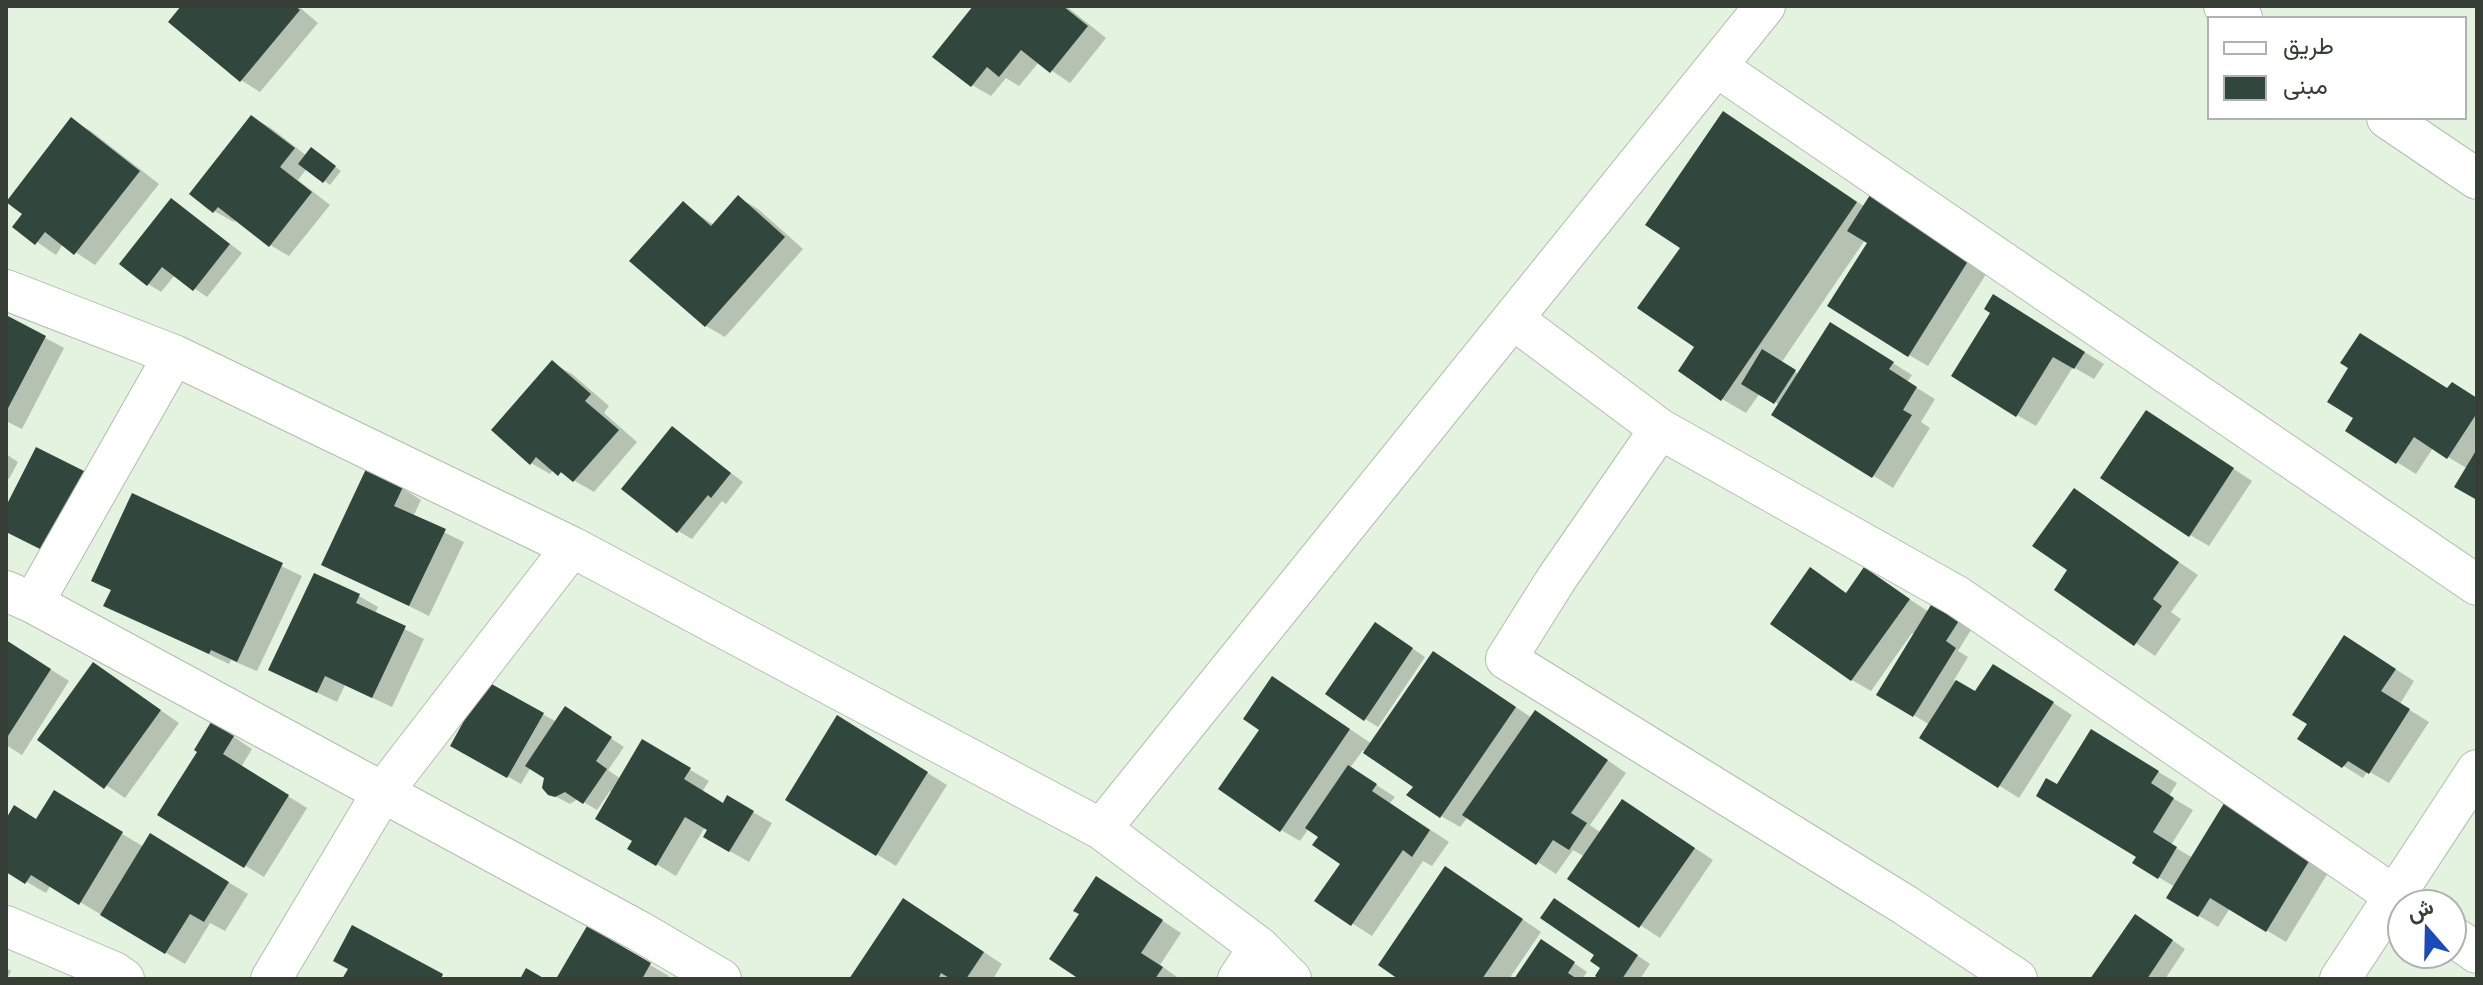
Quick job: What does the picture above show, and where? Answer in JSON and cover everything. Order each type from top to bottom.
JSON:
[{"type":"street","points":[[1101,829],[1765,6]]},
{"type":"street","points":[[1717,67],[2477,585]]},
{"type":"street","points":[[2390,120],[2477,179]]},
{"type":"street","points":[[6,290],[174,355],[572,547],[1101,829],[1248,963],[1291,979]]},
{"type":"street","points":[[1513,319],[1660,429],[1957,596],[2387,890]]},
{"type":"street","points":[[174,355],[20,597],[639,931],[721,979]]},
{"type":"street","points":[[1660,429],[1557,578],[1506,659],[1905,905],[2017,979]]},
{"type":"street","points":[[271,979],[382,793],[572,547]]},
{"type":"street","points":[[2407,889],[2477,770]]},
{"type":"street","points":[[2340,979],[2387,918]]},
{"type":"street","points":[[6,926],[124,979]]},
{"type":"building","points":[[181,6],[295,6],[300,10],[240,82],[168,22]]},
{"type":"building","points":[[973,6],[1063,6],[1088,26],[1050,73],[1021,50],[999,77],[987,67],[971,87],[932,57]]},
{"type":"building","points":[[1723,111],[1857,202],[1721,401],[1678,371],[1694,347],[1637,308],[1680,248],[1645,225]]},
{"type":"building","points":[[251,115],[295,148],[280,167],[312,192],[269,247],[218,207],[213,213],[189,194]]},
{"type":"building","points":[[71,117],[140,171],[74,255],[45,232],[35,245],[12,227],[22,214],[6,202]]},
{"type":"building","points":[[311,147],[336,166],[323,183],[298,164]]},
{"type":"building","points":[[738,195],[785,237],[705,327],[629,261],[683,201],[711,226]]},
{"type":"building","points":[[1870,195],[1970,258],[1908,357],[1827,306],[1867,243],[1847,231]]},
{"type":"building","points":[[171,198],[230,244],[193,291],[162,267],[147,286],[119,264]]},
{"type":"building","points":[[1993,294],[2085,352],[2074,369],[2053,357],[2016,417],[1951,376],[1990,313],[1984,309]]},
{"type":"building","points":[[6,315],[46,336],[6,412]]},
{"type":"building","points":[[1830,322],[1894,362],[1889,369],[1917,387],[1903,410],[1912,415],[1872,478],[1771,415]]},
{"type":"building","points":[[2360,333],[2447,388],[2452,382],[2477,398],[2477,413],[2447,459],[2414,437],[2396,464],[2345,431],[2353,418],[2327,402],[2348,368],[2340,363]]},
{"type":"building","points":[[1762,349],[1796,370],[1774,404],[1741,384]]},
{"type":"building","points":[[552,360],[591,394],[585,401],[619,430],[573,482],[561,472],[558,476],[536,457],[530,465],[491,430]]},
{"type":"building","points":[[2146,410],[2234,468],[2189,537],[2100,478]]},
{"type":"building","points":[[672,426],[731,473],[677,533],[621,489]]},
{"type":"building","points":[[36,447],[92,475],[52,555],[6,532],[6,506]]},
{"type":"building","points":[[2477,449],[2477,500],[2454,487]]},
{"type":"building","points":[[366,469],[403,487],[394,506],[446,529],[409,606],[321,565]]},
{"type":"building","points":[[2074,488],[2179,562],[2153,599],[2162,606],[2134,646],[2054,590],[2067,570],[2032,546]]},
{"type":"building","points":[[132,493],[283,563],[237,662],[211,650],[209,654],[103,606],[111,590],[91,581]]},
{"type":"building","points":[[1810,567],[1846,593],[1864,567],[1910,599],[1851,681],[1770,624]]},
{"type":"building","points":[[314,573],[360,594],[356,603],[406,626],[372,698],[325,676],[317,693],[268,670]]},
{"type":"building","points":[[1934,600],[1962,616],[1946,641],[1956,648],[1913,717],[1876,695]]},
{"type":"building","points":[[1375,622],[1413,648],[1364,721],[1325,694]]},
{"type":"building","points":[[2344,635],[2396,669],[2381,691],[2410,709],[2369,774],[2348,761],[2342,768],[2297,739],[2307,724],[2292,715]]},
{"type":"building","points":[[6,640],[51,669],[6,739]]},
{"type":"building","points":[[1433,651],[1516,707],[1440,818],[1406,795],[1413,787],[1363,753]]},
{"type":"building","points":[[93,662],[161,710],[104,789],[37,740]]},
{"type":"building","points":[[1993,664],[2054,702],[1998,788],[1919,738],[1956,680],[1975,691]]},
{"type":"building","points":[[1272,676],[1350,729],[1280,832],[1218,789],[1259,730],[1243,719]]},
{"type":"building","points":[[486,681],[544,713],[507,778],[450,746]]},
{"type":"building","points":[[565,706],[612,737],[596,761],[607,769],[583,804],[565,792],[555,797],[548,795],[542,788],[544,778],[525,766]]},
{"type":"building","points":[[1535,710],[1608,760],[1571,813],[1587,823],[1569,850],[1553,840],[1536,865],[1462,815]]},
{"type":"building","points":[[837,715],[928,772],[876,856],[785,800]]},
{"type":"building","points":[[211,722],[234,736],[223,754],[289,795],[244,868],[157,815],[197,752],[194,750]]},
{"type":"building","points":[[2091,729],[2159,771],[2151,783],[2174,798],[2153,832],[2177,847],[2158,879],[2132,863],[2136,857],[2036,796],[2046,778],[2057,784]]},
{"type":"building","points":[[642,739],[691,768],[684,779],[723,803],[727,795],[754,811],[729,852],[703,837],[707,830],[685,817],[656,866],[627,849],[632,841],[595,819]]},
{"type":"building","points":[[1348,765],[1377,784],[1372,791],[1430,830],[1412,857],[1403,850],[1351,926],[1314,901],[1340,864],[1312,845],[1318,837],[1305,828]]},
{"type":"building","points":[[54,790],[123,832],[79,905],[31,875],[25,884],[6,872],[6,819],[14,805],[36,819]]},
{"type":"building","points":[[1622,799],[1695,848],[1639,928],[1567,879]]},
{"type":"building","points":[[2226,800],[2314,853],[2266,932],[2210,898],[2198,917],[2166,898]]},
{"type":"building","points":[[150,833],[229,882],[204,922],[190,914],[165,954],[100,915]]},
{"type":"building","points":[[1445,866],[1523,919],[1482,979],[1398,979],[1378,965]]},
{"type":"building","points":[[1096,876],[1163,920],[1141,953],[1163,967],[1155,979],[1079,979],[1049,959],[1079,914],[1073,911]]},
{"type":"building","points":[[903,898],[984,952],[966,979],[951,979],[941,973],[938,979],[849,979]]},
{"type":"building","points":[[1554,898],[1638,955],[1622,979],[1599,979],[1595,976],[1600,968],[1590,961],[1594,955],[1540,918]]},
{"type":"building","points":[[2135,914],[2173,940],[2147,979],[2090,979]]},
{"type":"building","points":[[352,925],[443,974],[441,979],[342,979],[348,969],[333,961]]},
{"type":"building","points":[[587,926],[651,963],[642,979],[556,979]]},
{"type":"building","points":[[1541,939],[1575,962],[1568,973],[1577,979],[1514,979]]},
{"type":"building","points":[[526,968],[545,979],[520,979]]}]
